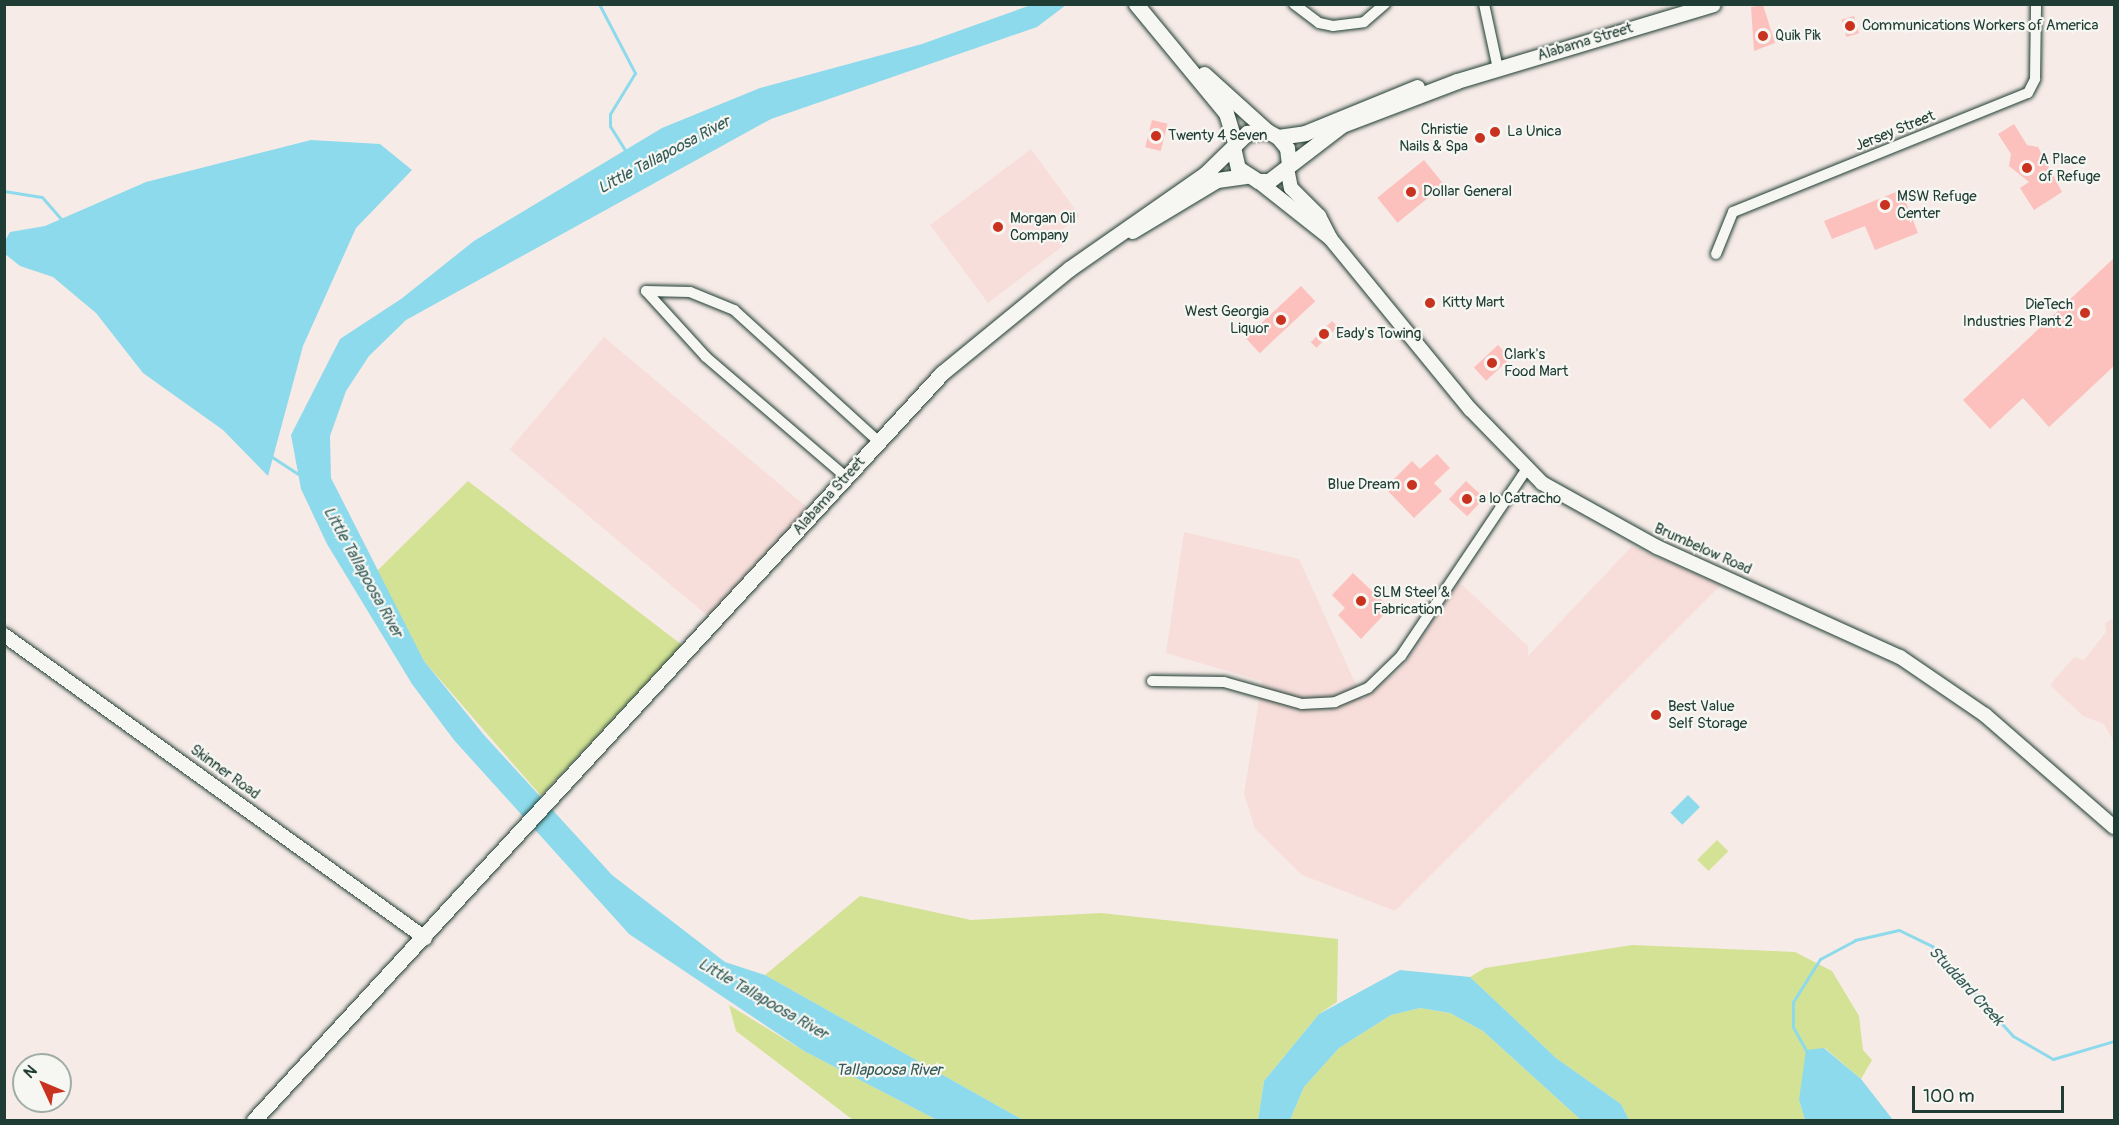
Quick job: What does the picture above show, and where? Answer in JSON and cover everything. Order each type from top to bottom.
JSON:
[{"type":"main road","points":[[1136,4],[1162,36],[1226,113],[1234,145],[1234,163],[1252,178],[1269,181],[1288,166],[1287,148],[1162,36]]},
{"type":"main road","name":"Alabama Street","points":[[1288,166],[1342,125],[1457,81],[1713,4]]},
{"type":"main road","name":"Alabama Street","points":[[1272,134],[1305,133],[1392,94],[1457,81]]},
{"type":"main road","points":[[1234,145],[1247,133],[1272,134]]},
{"type":"main road","name":"Alabama Street","points":[[254,1120],[425,938],[568,779],[942,374],[1000,322],[1113,240],[1234,145]]},
{"type":"main road","name":"Alabama Street","points":[[1113,240],[1156,220],[1217,180],[1252,178]]},
{"type":"street","points":[[1294,4],[1319,23],[1334,26],[1364,22],[1385,4]]},
{"type":"street","points":[[1484,4],[1498,69]]},
{"type":"street","name":"Jersey Street","points":[[1716,254],[1733,212],[2028,93],[2035,79],[2036,4]]},
{"type":"street","name":"Brumbelow Road","points":[[1288,166],[1291,188],[1319,216],[1330,238]]},
{"type":"street","name":"Brumbelow Road","points":[[1252,178],[1330,238],[1526,470],[1565,499],[1657,547],[1900,657],[1985,715],[2115,827]]},
{"type":"street","points":[[846,477],[706,357],[646,291],[690,292],[734,310],[879,442]]},
{"type":"street","points":[[1152,681],[1224,682],[1302,704],[1335,702],[1368,688],[1401,656],[1526,470]]},
{"type":"street","name":"Skinner Road","points":[[4,635],[425,938]]},
{"type":"shaded area","name":"Morgan Oil Company","points":[[1031,149],[1080,216],[1055,235],[1063,246],[988,303],[930,225]]},
{"type":"shaded area","points":[[604,337],[807,507],[713,620],[510,450]]},
{"type":"shaded area","points":[[1184,532],[1299,559],[1362,698],[1400,670],[1459,582],[1528,646],[1528,656],[1632,546],[1721,585],[1395,911],[1302,875],[1255,829],[1244,794],[1262,681],[1166,653]]},
{"type":"shaded area","points":[[2114,618],[2114,742],[2104,724],[2083,716],[2050,685],[2074,657],[2084,660],[2106,632],[2105,623]]},
{"type":"green space","points":[[468,481],[682,645],[541,796],[424,661],[377,571]]},
{"type":"green space","points":[[1717,840],[1728,851],[1709,871],[1697,860]]},
{"type":"green space","points":[[860,896],[971,920],[1101,913],[1338,939],[1337,1002],[1319,1014],[1264,1081],[1258,1120],[1023,1120],[765,975]]},
{"type":"green space","points":[[1632,945],[1795,952],[1832,971],[1859,1016],[1863,1050],[1872,1060],[1861,1079],[1825,1048],[1799,1100],[1805,1120],[1629,1120],[1621,1104],[1556,1058],[1470,977],[1485,968]]},
{"type":"green space","points":[[729,1005],[804,1051],[937,1120],[853,1120],[736,1031]]},
{"type":"green space","points":[[1420,1008],[1450,1013],[1483,1031],[1581,1120],[1290,1120],[1304,1087],[1339,1048],[1391,1015]]},
{"type":"water","name":"Tallapoosa River","points":[[1031,5],[1066,5],[1037,27],[771,119],[406,320],[369,356],[346,391],[330,436],[331,478],[424,661],[484,735],[612,875],[725,962],[765,975],[1023,1120],[937,1120],[804,1051],[629,934],[454,740],[412,684],[327,544],[301,489],[291,435],[340,339],[401,299],[474,241],[662,128],[760,88],[922,44]]},
{"type":"water","points":[[311,140],[380,144],[412,170],[356,228],[303,346],[268,476],[223,430],[143,373],[96,313],[53,277],[20,266],[5,254],[5,241],[10,232],[45,226],[146,182]]},
{"type":"water","points":[[1688,795],[1700,807],[1682,825],[1670,813]]},
{"type":"water","points":[[1400,970],[1470,977],[1556,1058],[1621,1104],[1629,1120],[1581,1120],[1483,1031],[1450,1013],[1420,1008],[1391,1015],[1339,1048],[1304,1087],[1290,1120],[1258,1120],[1264,1081],[1319,1014]]},
{"type":"water","points":[[1824,1048],[1861,1079],[1893,1120],[1805,1120],[1799,1100],[1806,1050]]},
{"type":"building","points":[[1763,5],[1775,43],[1754,51],[1751,7]]},
{"type":"building","name":"Communications Workers of America","points":[[1854,16],[1859,33],[1846,37],[1842,20]]},
{"type":"building","name":"Twenty 4 Seven","points":[[1152,120],[1168,124],[1161,151],[1145,147]]},
{"type":"building","name":"A Place of Refuge","points":[[2014,124],[2027,145],[2038,147],[2062,192],[2034,210],[2020,188],[2029,182],[2009,166],[2011,154],[1998,134]]},
{"type":"building","name":"Dollar General","points":[[1424,160],[1444,185],[1398,223],[1377,198]]},
{"type":"building","name":"MSW Refuge Center","points":[[1901,190],[1918,233],[1875,250],[1865,226],[1832,239],[1824,221]]},
{"type":"building","name":"DieTech Industries Plant 2","points":[[2115,257],[2115,365],[2049,427],[2023,398],[1990,429],[1963,400]]},
{"type":"building","name":"West Georgia Liquor","points":[[1301,286],[1315,301],[1260,353],[1245,338]]},
{"type":"building","name":"Eady's Towing","points":[[1332,321],[1338,327],[1316,348],[1311,342]]},
{"type":"building","name":"Clark's Food Mart","points":[[1498,345],[1510,358],[1486,381],[1474,368]]},
{"type":"building","name":"Blue Dream","points":[[1437,454],[1450,468],[1434,483],[1442,491],[1414,518],[1385,488],[1412,461],[1420,469]]},
{"type":"building","name":"a lo Catracho","points":[[1466,481],[1484,498],[1467,516],[1449,499]]},
{"type":"building","name":"SLM Steel & Fabrication","points":[[1353,573],[1390,608],[1361,639],[1338,615],[1345,608],[1332,595]]},
{"type":"waterway","name":"Little Tallapoosa River","points":[[599,4],[635,73],[610,114],[610,126],[628,155]]},
{"type":"waterway","points":[[4,191],[42,197],[63,221]]},
{"type":"waterway","points":[[269,455],[301,476]]},
{"type":"waterway","name":"Studdard Creek","points":[[1808,1054],[1793,1027],[1793,1002],[1820,959],[1855,940],[1899,930],[1932,946],[2013,1036],[2053,1059],[2114,1041]]},
{"type":"place","name":"Communications Workers of America","points":[[1850,26]]},
{"type":"place","name":"Quik Pik","points":[[1763,36]]},
{"type":"place","name":"La Unica","points":[[1495,132]]},
{"type":"place","name":"Twenty 4 Seven","points":[[1156,136]]},
{"type":"place","name":"Christie Nails & Spa","points":[[1480,138]]},
{"type":"place","name":"A Place of Refuge","points":[[2027,168]]},
{"type":"place","name":"Dollar General","points":[[1411,192]]},
{"type":"place","name":"MSW Refuge Center","points":[[1885,205]]},
{"type":"place","name":"Morgan Oil Company","points":[[998,227]]},
{"type":"place","name":"Kitty Mart","points":[[1430,303]]},
{"type":"place","name":"DieTech Industries Plant 2","points":[[2085,313]]},
{"type":"place","name":"West Georgia Liquor","points":[[1281,320]]},
{"type":"place","name":"Eady's Towing","points":[[1324,334]]},
{"type":"place","name":"Clark's Food Mart","points":[[1492,363]]},
{"type":"place","name":"Blue Dream","points":[[1412,485]]},
{"type":"place","name":"a lo Catracho","points":[[1467,499]]},
{"type":"place","name":"SLM Steel & Fabrication","points":[[1361,601]]},
{"type":"place","name":"Best Value Self Storage","points":[[1656,715]]}]
